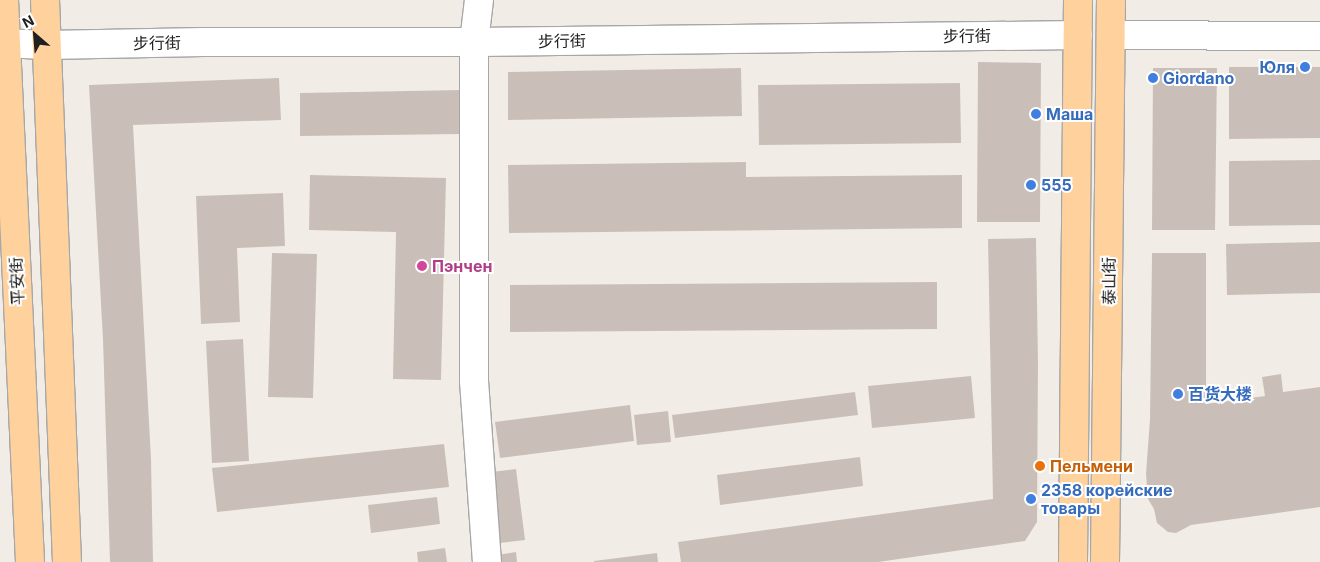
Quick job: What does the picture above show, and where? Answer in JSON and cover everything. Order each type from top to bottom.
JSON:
[{"type":"main road","name":"平安街","points":[[4,0],[2,43],[30,562]]},
{"type":"main road","points":[[45,0],[67,562]]},
{"type":"main road","name":"泰山街","points":[[1073,562],[1078,0]]},
{"type":"main road","name":"泰山街","points":[[1106,562],[1111,0]]},
{"type":"street","points":[[479,0],[474,42],[474,381],[486,562]]},
{"type":"street","name":"步行街","points":[[2,43],[47,45],[203,42],[474,42],[1078,35]]},
{"type":"street","points":[[1111,35],[1320,36]]},
{"type":"building","points":[[978,62],[1041,63],[1040,222],[977,222]]},
{"type":"building","points":[[1229,67],[1320,67],[1320,138],[1229,139]]},
{"type":"building","points":[[741,68],[742,116],[508,120],[508,72]]},
{"type":"building","points":[[1153,68],[1217,68],[1215,230],[1152,230]]},
{"type":"building","points":[[279,78],[281,120],[133,125],[151,459],[153,562],[110,562],[103,340],[89,85]]},
{"type":"building","points":[[960,83],[961,143],[759,145],[758,85]]},
{"type":"building","points":[[461,90],[461,134],[300,136],[300,93]]},
{"type":"building","points":[[1320,160],[1320,225],[1229,226],[1229,161]]},
{"type":"building","points":[[746,162],[746,177],[962,175],[962,228],[509,233],[508,165]]},
{"type":"building","points":[[310,175],[446,178],[441,380],[393,379],[396,232],[309,230]]},
{"type":"building","points":[[283,193],[285,246],[237,248],[240,322],[201,324],[196,196]]},
{"type":"building","points":[[1036,238],[1038,362],[1037,522],[1025,541],[878,562],[681,562],[678,542],[993,499],[988,239]]},
{"type":"building","points":[[1320,242],[1320,293],[1227,295],[1226,244]]},
{"type":"building","points":[[272,253],[317,254],[313,398],[268,397]]},
{"type":"building","name":"百货大楼","points":[[1152,253],[1206,253],[1206,404],[1265,396],[1262,377],[1281,374],[1283,392],[1320,387],[1320,507],[1191,525],[1176,533],[1168,532],[1157,523],[1154,509],[1148,499],[1146,474],[1150,419]]},
{"type":"building","points":[[937,282],[937,329],[510,332],[510,285]]},
{"type":"building","points":[[243,339],[249,461],[212,463],[206,341]]},
{"type":"building","points":[[971,376],[975,418],[872,428],[868,386]]},
{"type":"building","points":[[855,392],[858,415],[675,438],[672,415]]},
{"type":"building","points":[[630,405],[634,441],[500,458],[495,422]]},
{"type":"building","points":[[668,411],[671,442],[637,445],[634,415]]},
{"type":"building","points":[[444,444],[449,487],[217,512],[212,468]]},
{"type":"building","points":[[860,457],[863,486],[720,505],[717,475]]},
{"type":"building","points":[[516,469],[525,540],[500,543],[491,472]]},
{"type":"building","points":[[437,497],[440,524],[371,533],[368,505]]},
{"type":"building","points":[[445,548],[447,562],[418,562],[417,552]]},
{"type":"building","points":[[516,552],[517,562],[492,562],[491,556]]},
{"type":"building","points":[[657,553],[658,562],[594,562],[594,561]]},
{"type":"place","name":"Юля","points":[[1305,67]]},
{"type":"place","name":"Giordano","points":[[1153,78]]},
{"type":"place","name":"Маша","points":[[1036,114]]},
{"type":"place","name":"555","points":[[1031,185]]},
{"type":"place","name":"Пэнчен","points":[[422,266]]},
{"type":"place","name":"百货大楼","points":[[1178,394]]},
{"type":"place","name":"Пельмени","points":[[1040,466]]},
{"type":"place","name":"2358 корейские товары","points":[[1031,499]]}]
